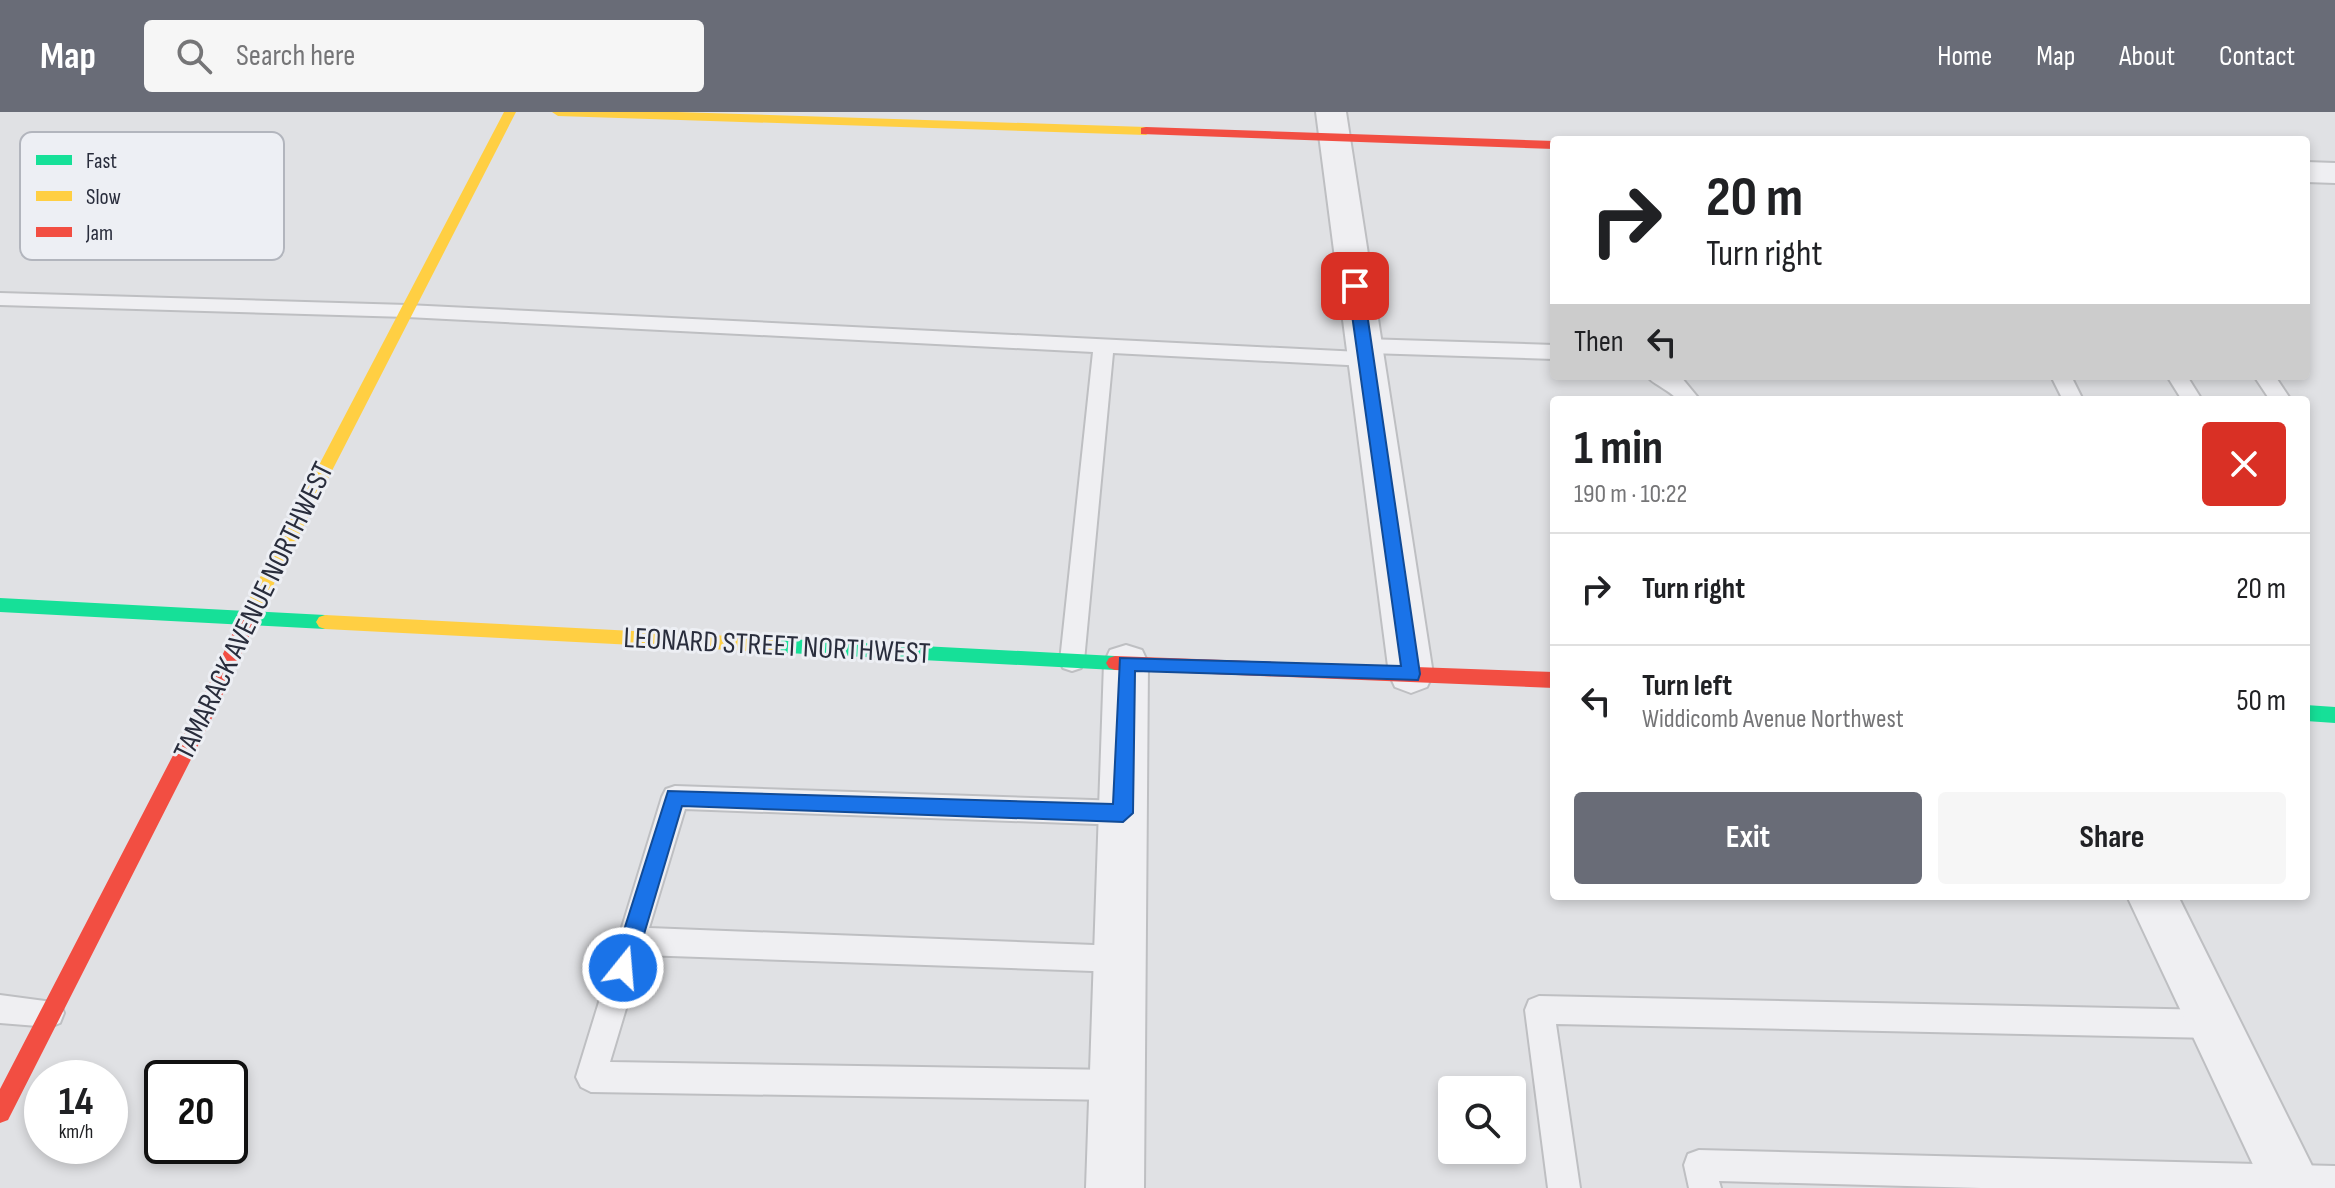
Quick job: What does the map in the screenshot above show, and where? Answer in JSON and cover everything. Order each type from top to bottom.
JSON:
[{"type":"street","name":"TAMARACK AVENUE NORTHWEST","points":[[0,1112],[250,618],[274,562],[510,112]]},
{"type":"street","points":[[558,112],[1332,124],[1550,145]]},
{"type":"street","points":[[1332,124],[1411,674]]},
{"type":"street","points":[[2310,172],[2335,173]]},
{"type":"street","name":"LEONARD STREET NORTHWEST","points":[[0,605],[1072,661],[1550,680]]},
{"type":"street","points":[[1115,1188],[1126,663]]},
{"type":"street","points":[[2310,713],[2335,715]]},
{"type":"street","points":[[2154,900],[2214,1024],[2306,1183]]},
{"type":"lane","points":[[0,299],[407,311],[1104,346],[1365,353],[1550,352]]},
{"type":"lane","points":[[1072,661],[1104,346]]},
{"type":"lane","points":[[1668,380],[1686,396]]},
{"type":"lane","points":[[1117,1085],[591,1077],[675,797],[1123,813]]},
{"type":"lane","points":[[631,941],[1120,959]]},
{"type":"lane","points":[[0,1009],[50,1013]]},
{"type":"lane","points":[[1564,1188],[1539,1010],[2214,1024]]},
{"type":"lane","points":[[1705,1188],[1699,1165],[2306,1183]]},
{"type":"traffic: fast","points":[[0,605],[325,622]]},
{"type":"traffic: fast","points":[[768,645],[1115,663]]},
{"type":"traffic: fast","points":[[2310,713],[2335,715]]},
{"type":"traffic: slow","points":[[252,610],[510,112]]},
{"type":"traffic: slow","points":[[558,112],[1146,131]]},
{"type":"traffic: slow","points":[[325,622],[768,645]]},
{"type":"traffic: jam","points":[[1146,131],[1550,145]]},
{"type":"traffic: jam","points":[[0,1112],[205,712],[252,610]]},
{"type":"traffic: jam","points":[[1115,663],[1550,680]]},
{"type":"route","points":[[623,968],[675,797],[1123,813],[1126,663],[1411,674],[1355,286]]}]
